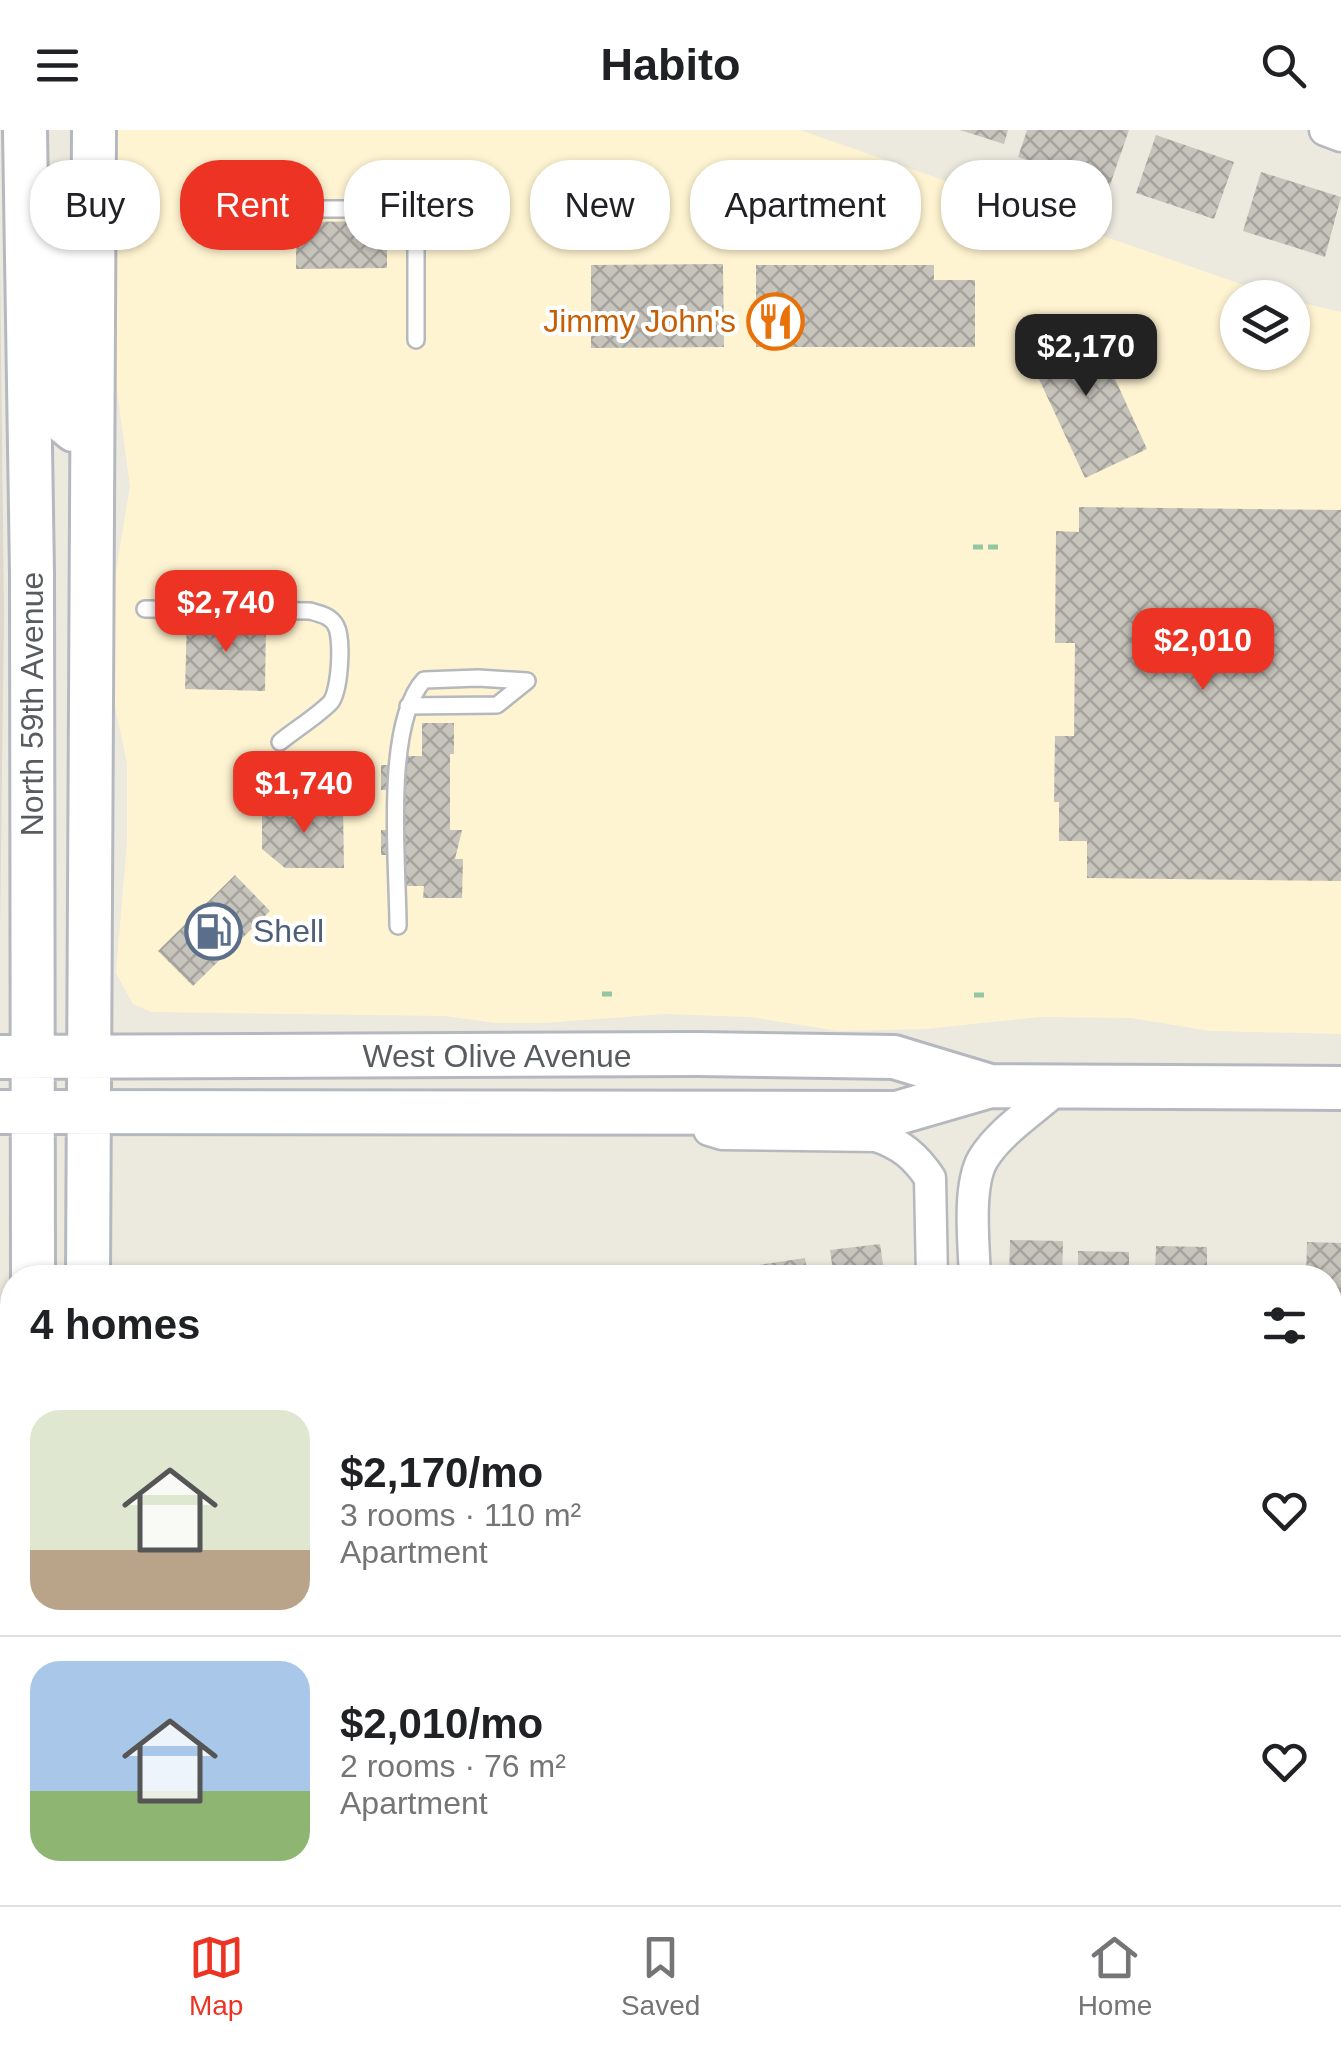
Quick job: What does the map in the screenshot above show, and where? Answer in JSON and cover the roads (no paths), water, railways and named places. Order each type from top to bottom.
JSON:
[{"type":"main road","name":"North 59th Avenue","points":[[25,130],[32,612],[16,1112],[32,1265]]},
{"type":"main road","name":"North 59th Avenue","points":[[88,1265],[94,130]]},
{"type":"main road","points":[[27,184],[60,245],[62,420],[74,430],[92,432]]},
{"type":"main road","name":"West Olive Avenue","points":[[16,1057],[894,1057],[990,1086],[1341,1088]]},
{"type":"main road","name":"West Olive Avenue","points":[[16,1112],[897,1113],[990,1086]]},
{"type":"street","points":[[1325,130],[1341,136]]},
{"type":"street","points":[[974,1265],[974,1200],[982,1162],[996,1143],[1058,1088]]},
{"type":"street","points":[[646,1114],[722,1134],[876,1136],[894,1142],[921,1164],[930,1178],[932,1265]]},
{"type":"lane","points":[[324,209],[383,209],[398,212],[410,222],[416,236],[416,340]]},
{"type":"lane","points":[[144,609],[310,610],[335,623],[339,666],[332,702],[280,742]]},
{"type":"lane","points":[[398,926],[398,756],[408,706],[414,691],[424,680],[527,681],[497,705],[408,706]]},
{"type":"place","name":"Jimmy John's","points":[[775,321]]},
{"type":"place","name":"Shell","points":[[214,931]]}]
